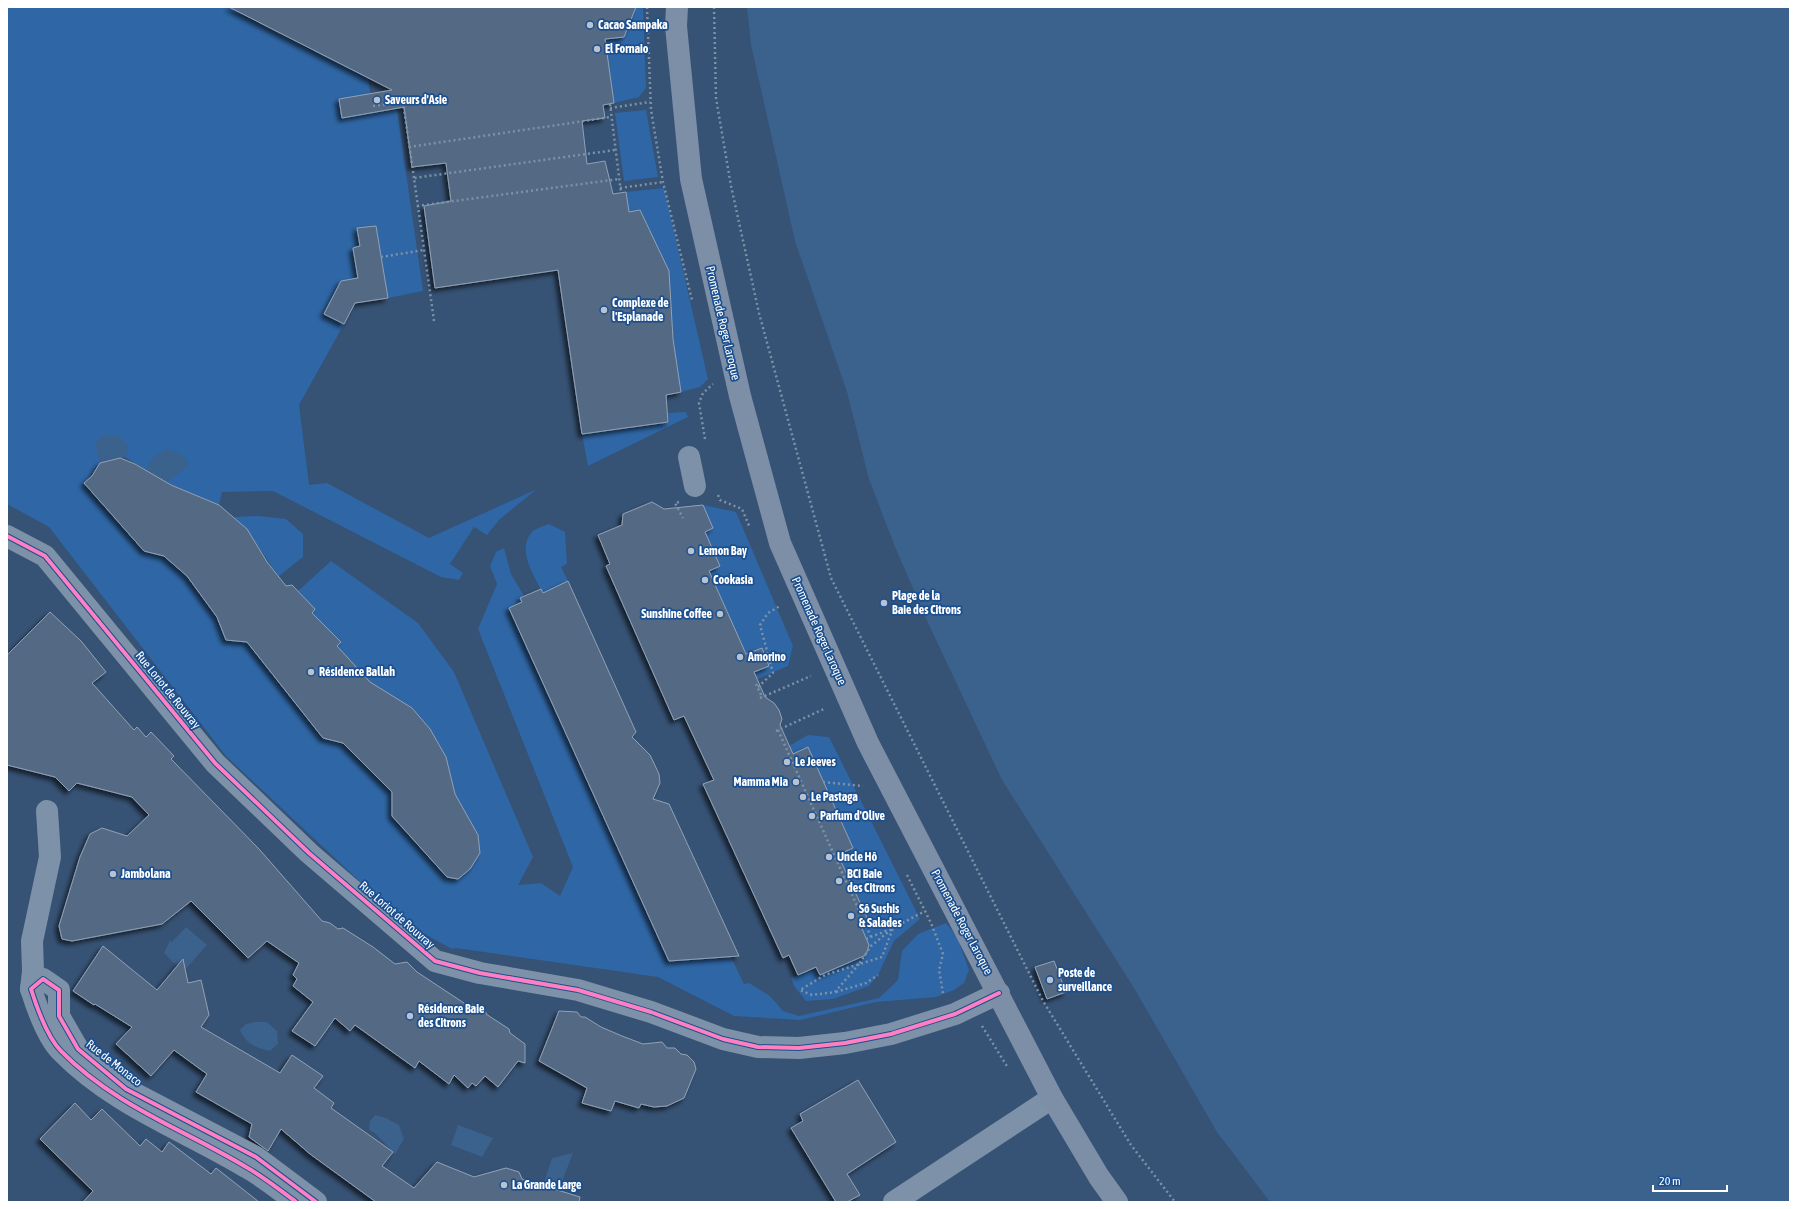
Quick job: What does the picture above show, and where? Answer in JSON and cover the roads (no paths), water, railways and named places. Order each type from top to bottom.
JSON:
[{"type":"main road","name":"Promenade Roger Laroque","points":[[677,7],[676,26],[691,179],[740,396],[780,543],[868,743],[999,993],[1052,1098],[1099,1177],[1117,1202]]},
{"type":"street","points":[[689,457],[695,486]]},
{"type":"street","name":"Rue Loriot de Rouvray","points":[[7,536],[45,556],[215,763],[309,853],[435,961],[480,973],[578,990],[651,1012],[723,1039],[765,1047],[799,1048],[845,1043],[891,1034],[956,1014],[999,993]]},
{"type":"street","name":"Rue de Monaco","points":[[47,811],[50,857],[32,941],[33,971],[31,989],[45,1026],[60,1051],[97,1081],[133,1107],[246,1167],[296,1202]]},
{"type":"street","name":"Rue de Monaco","points":[[31,989],[43,979],[59,990],[59,1016],[78,1049],[126,1089],[256,1157],[316,1202]]},
{"type":"street","points":[[894,1202],[1052,1098]]},
{"type":"place","name":"Cacao Sampaka","points":[[590,25]]},
{"type":"place","name":"El Fornaio","points":[[597,49]]},
{"type":"place","name":"Saveurs d'Asie","points":[[377,100]]},
{"type":"place","name":"Complexe de l'Esplanade","points":[[604,310]]},
{"type":"place","name":"Lemon Bay","points":[[691,551]]},
{"type":"place","name":"Cookasia","points":[[705,580]]},
{"type":"place","name":"Plage de la Baie des Citrons","points":[[884,603]]},
{"type":"place","name":"Sunshine Coffee","points":[[720,614]]},
{"type":"place","name":"Amorino","points":[[740,657]]},
{"type":"place","name":"Résidence Ballah","points":[[311,672]]},
{"type":"place","name":"Le Jeeves","points":[[787,762]]},
{"type":"place","name":"Mamma Mia","points":[[796,782]]},
{"type":"place","name":"Le Pastaga","points":[[803,797]]},
{"type":"place","name":"Parfum d'Olive","points":[[812,816]]},
{"type":"place","name":"Uncle Hô","points":[[829,857]]},
{"type":"place","name":"Jambolana","points":[[113,874]]},
{"type":"place","name":"BCI Baie des Citrons","points":[[839,881]]},
{"type":"place","name":"Sô Sushis & Salades","points":[[851,916]]},
{"type":"place","name":"Poste de surveillance","points":[[1050,980]]},
{"type":"place","name":"Résidence Baie des Citrons","points":[[410,1016]]},
{"type":"place","name":"La Grande Large","points":[[504,1185]]}]
